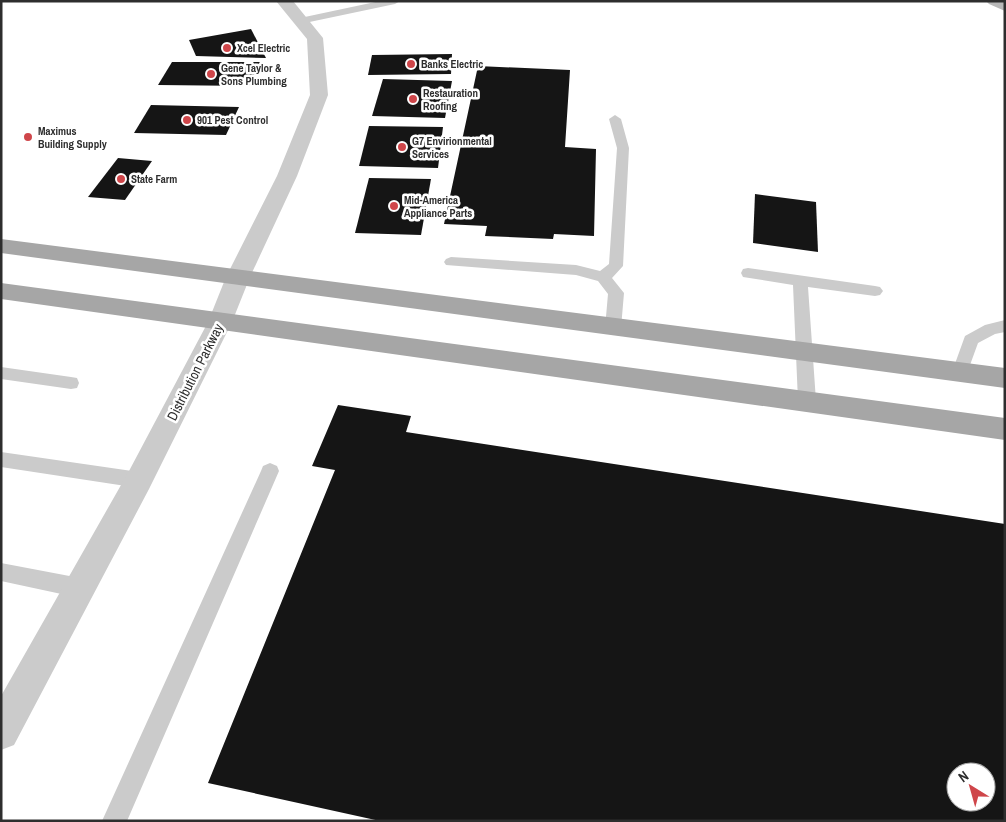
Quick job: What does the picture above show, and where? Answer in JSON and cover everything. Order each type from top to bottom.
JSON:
[{"type":"main road","points":[[1,246],[613,328],[1005,378]]},
{"type":"main road","points":[[1,291],[1005,429]]},
{"type":"street","name":"Distribution Parkway","points":[[1,732],[139,480],[220,322],[238,277],[287,176],[319,95],[316,38],[284,1]]},
{"type":"street","points":[[994,1],[1005,6]]},
{"type":"lane","points":[[300,21],[395,1]]},
{"type":"lane","points":[[602,277],[616,266],[623,148],[615,119]]},
{"type":"lane","points":[[452,262],[576,270],[602,277],[616,293],[613,328]]},
{"type":"lane","points":[[748,274],[875,291]]},
{"type":"lane","points":[[800,281],[807,401]]},
{"type":"lane","points":[[960,372],[971,340],[991,329],[1005,326]]},
{"type":"lane","points":[[1,373],[71,383]]},
{"type":"lane","points":[[1,458],[139,480]]},
{"type":"lane","points":[[114,821],[270,471]]},
{"type":"lane","points":[[1,572],[80,588]]},
{"type":"building","name":"Xcel Electric","points":[[251,29],[266,58],[196,56],[189,40]]},
{"type":"building","name":"Banks Electric","points":[[452,54],[451,74],[368,75],[372,55]]},
{"type":"building","name":"Gene Taylor & Sons Plumbing","points":[[172,62],[261,62],[251,86],[158,85]]},
{"type":"building","points":[[478,66],[570,70],[565,147],[596,149],[594,236],[554,234],[553,239],[485,236],[487,226],[444,224]]},
{"type":"building","name":"Restauration Roofing","points":[[383,79],[452,81],[445,118],[372,116]]},
{"type":"building","name":"901 Pest Control","points":[[151,105],[239,107],[226,135],[134,133]]},
{"type":"building","name":"G7 Envirionmental Services","points":[[369,126],[443,127],[438,168],[359,166]]},
{"type":"building","name":"State Farm","points":[[118,158],[152,161],[125,200],[88,197]]},
{"type":"building","name":"Mid-America Appliance Parts","points":[[369,178],[431,179],[421,235],[355,233]]},
{"type":"building","points":[[755,194],[816,202],[818,252],[753,243]]},
{"type":"building","points":[[338,405],[411,416],[406,432],[1005,524],[1005,821],[380,821],[208,783],[335,470],[312,466]]},
{"type":"place","name":"Xcel Electric","points":[[227,48]]},
{"type":"place","name":"Banks Electric","points":[[411,64]]},
{"type":"place","name":"Gene Taylor & Sons Plumbing","points":[[211,74]]},
{"type":"place","name":"Restauration Roofing","points":[[413,99]]},
{"type":"place","name":"901 Pest Control","points":[[187,120]]},
{"type":"place","name":"Maximus Building Supply","points":[[28,137]]},
{"type":"place","name":"G7 Envirionmental Services","points":[[402,147]]},
{"type":"place","name":"State Farm","points":[[121,179]]},
{"type":"place","name":"Mid-America Appliance Parts","points":[[394,206]]}]
